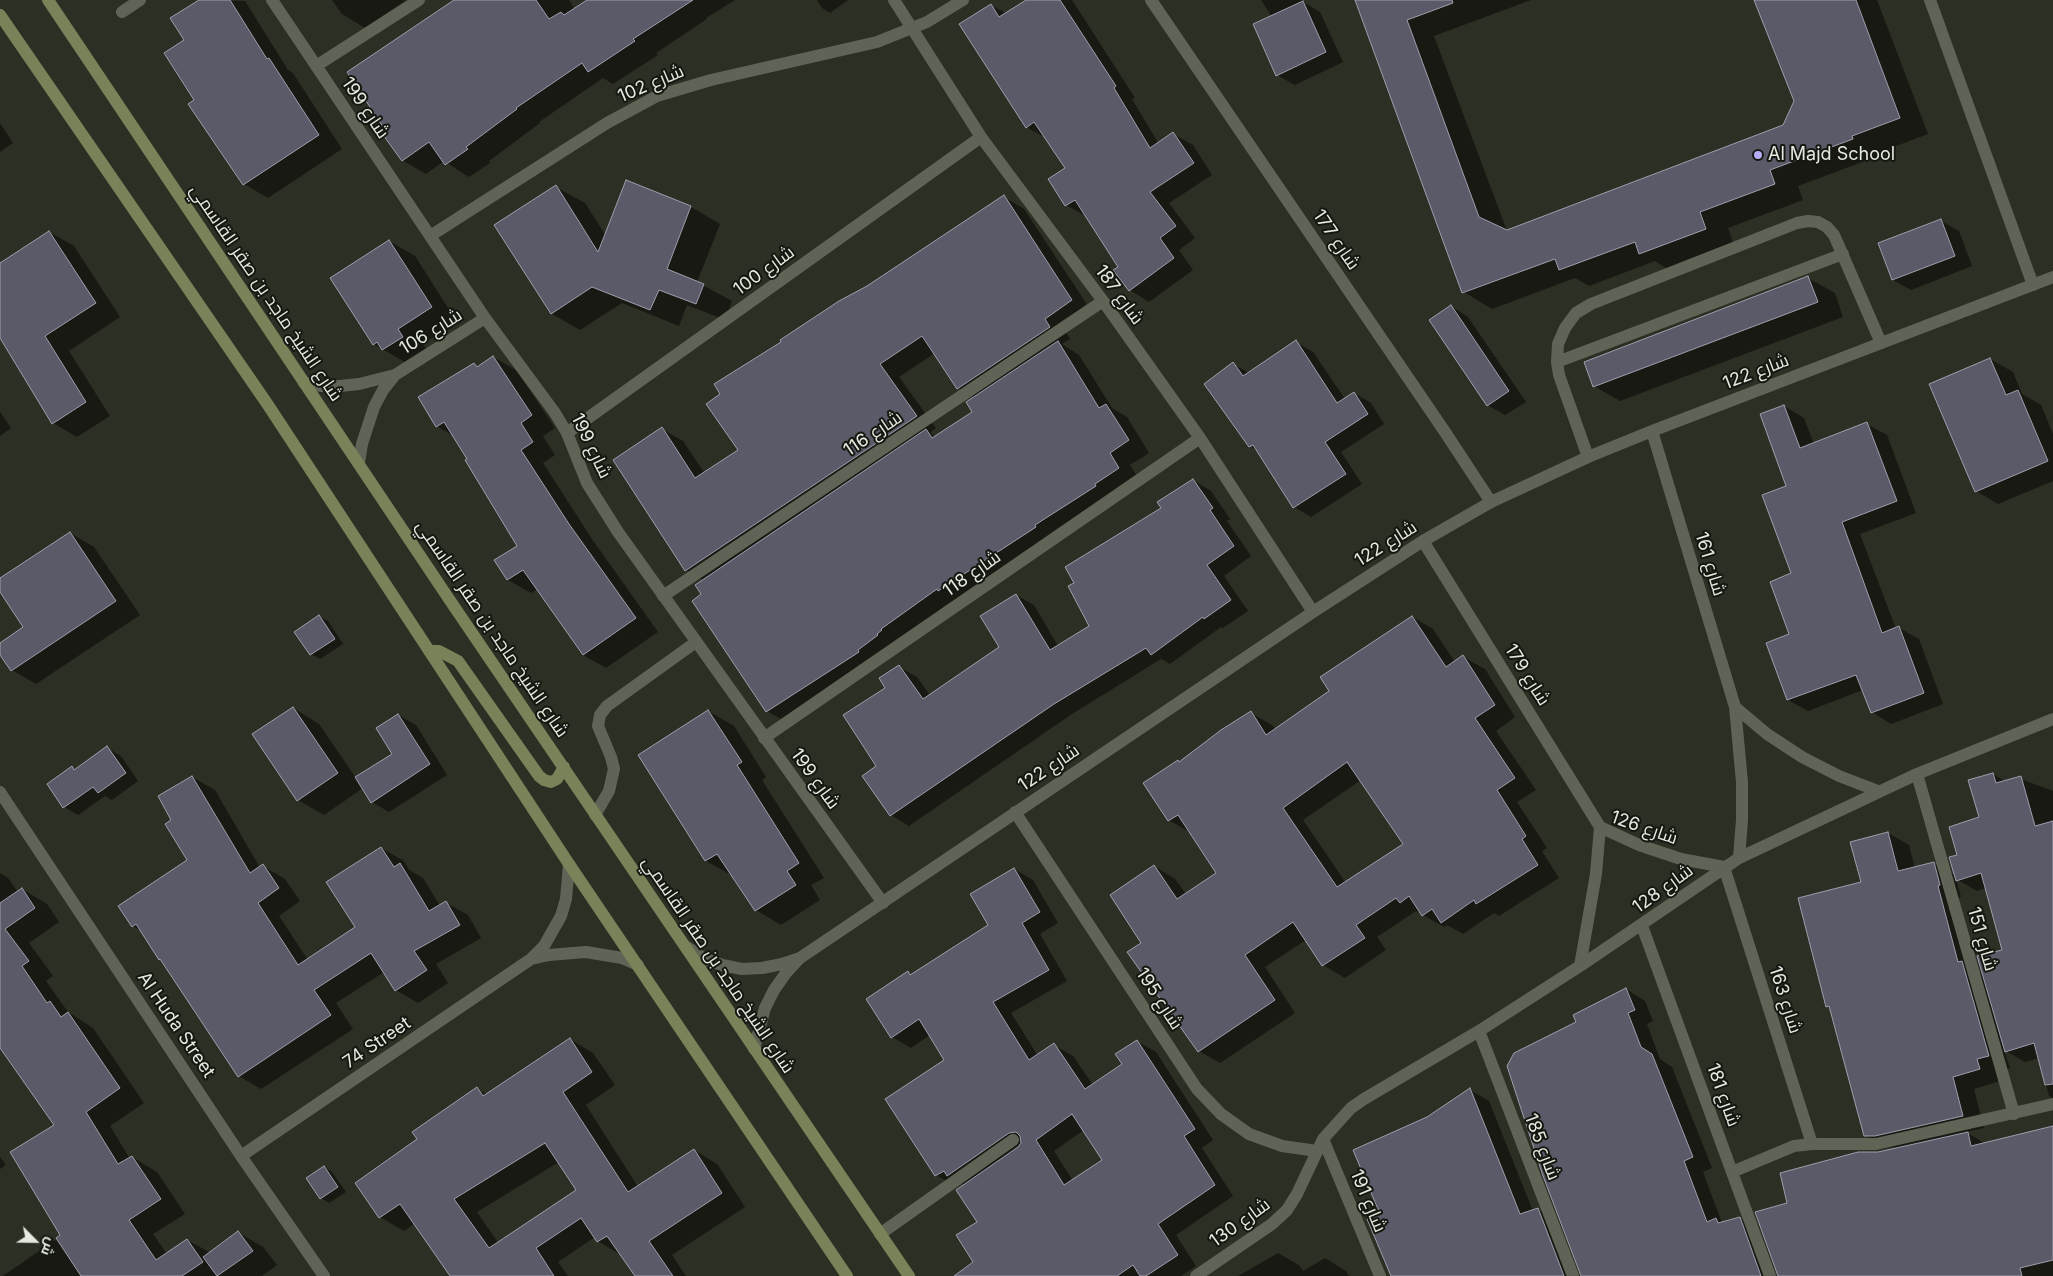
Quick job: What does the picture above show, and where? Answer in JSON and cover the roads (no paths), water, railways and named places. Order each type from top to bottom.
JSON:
[{"type":"street","name":"شارع الشيخ ماجد بن صقر القاسمي","points":[[48,0],[595,815],[909,1276]]},
{"type":"street","points":[[122,12],[140,0]]},
{"type":"street","name":"شارع 199","points":[[272,0],[485,318],[545,399],[567,433],[587,483],[618,532],[883,903]]},
{"type":"street","points":[[316,66],[419,0]]},
{"type":"street","name":"شارع 187","points":[[894,0],[981,138],[1103,301],[1200,438],[1313,612]]},
{"type":"street","name":"شارع 102","points":[[430,236],[607,123],[657,96],[702,82],[877,42],[913,28],[963,0]]},
{"type":"street","name":"شارع 177","points":[[1151,0],[1491,502]]},
{"type":"street","points":[[1930,0],[2033,285]]},
{"type":"street","points":[[0,15],[268,405],[569,864],[847,1276]]},
{"type":"street","name":"شارع 100","points":[[567,433],[981,138]]},
{"type":"street","points":[[1588,457],[1558,375],[1558,344],[1565,328],[1576,313],[1591,304],[1798,223],[1818,222],[1827,227],[1834,235],[1882,343]]},
{"type":"street","points":[[1557,362],[1843,254]]},
{"type":"street","name":"شارع 122","points":[[754,1049],[763,1015],[774,990],[800,958],[1313,612],[1423,541],[1491,502],[1588,457],[2053,277]]},
{"type":"street","name":"شارع 116","points":[[663,596],[1103,301]]},
{"type":"street","name":"شارع 106","points":[[304,383],[340,386],[359,384],[395,375],[485,318]]},
{"type":"street","name":"شارع 106","points":[[359,463],[362,444],[374,407],[383,390],[395,375]]},
{"type":"street","name":"شارع 161","points":[[1652,431],[1735,707],[1742,782],[1739,858]]},
{"type":"street","name":"شارع 118","points":[[764,738],[1200,438]]},
{"type":"street","name":"شارع 179","points":[[1423,541],[1600,827]]},
{"type":"street","points":[[595,815],[609,791],[614,769],[598,726],[600,715],[607,706],[696,642]]},
{"type":"street","points":[[429,650],[439,651],[458,660],[539,776],[551,782],[557,780],[564,767]]},
{"type":"street","points":[[1735,707],[1767,734],[1802,757],[1839,776],[1878,791]]},
{"type":"street","name":"شارع 128","points":[[1323,1139],[1351,1108],[1364,1099],[1479,1031],[1642,926],[1739,858],[1878,791],[2053,719]]},
{"type":"street","name":"شارع 151","points":[[1917,774],[2014,1114]]},
{"type":"street","name":"Al Huda Street","points":[[0,792],[241,1156],[324,1276]]},
{"type":"street","name":"شارع 195","points":[[1015,812],[1197,1089],[1221,1114],[1249,1134],[1282,1146],[1317,1152]]},
{"type":"street","name":"شارع 126","points":[[1580,966],[1596,874],[1600,827],[1656,851],[1681,859],[1724,867]]},
{"type":"street","name":"74 Street","points":[[241,1156],[532,959],[544,946],[561,916],[566,899],[569,864]]},
{"type":"street","name":"شارع 163","points":[[1724,867],[1812,1144]]},
{"type":"street","name":"شارع 181","points":[[1642,926],[1770,1276]]},
{"type":"street","name":"شارع 122","points":[[686,947],[704,958],[722,965],[742,969],[768,967],[800,958]]},
{"type":"street","name":"74 Street","points":[[532,959],[549,955],[586,952],[622,958],[638,965]]},
{"type":"street","name":"شارع 185","points":[[1479,1031],[1573,1276]]},
{"type":"street","points":[[1732,1172],[1778,1151],[1794,1146],[1812,1144],[1876,1144],[2053,1104]]},
{"type":"street","name":"شارع 130","points":[[1196,1276],[1272,1224],[1287,1210],[1297,1194],[1323,1139]]},
{"type":"street","name":"شارع 191","points":[[1323,1139],[1380,1276]]},
{"type":"street","points":[[880,1234],[1013,1140]]},
{"type":"place","name":"Al Majd School","points":[[1758,155]]}]
